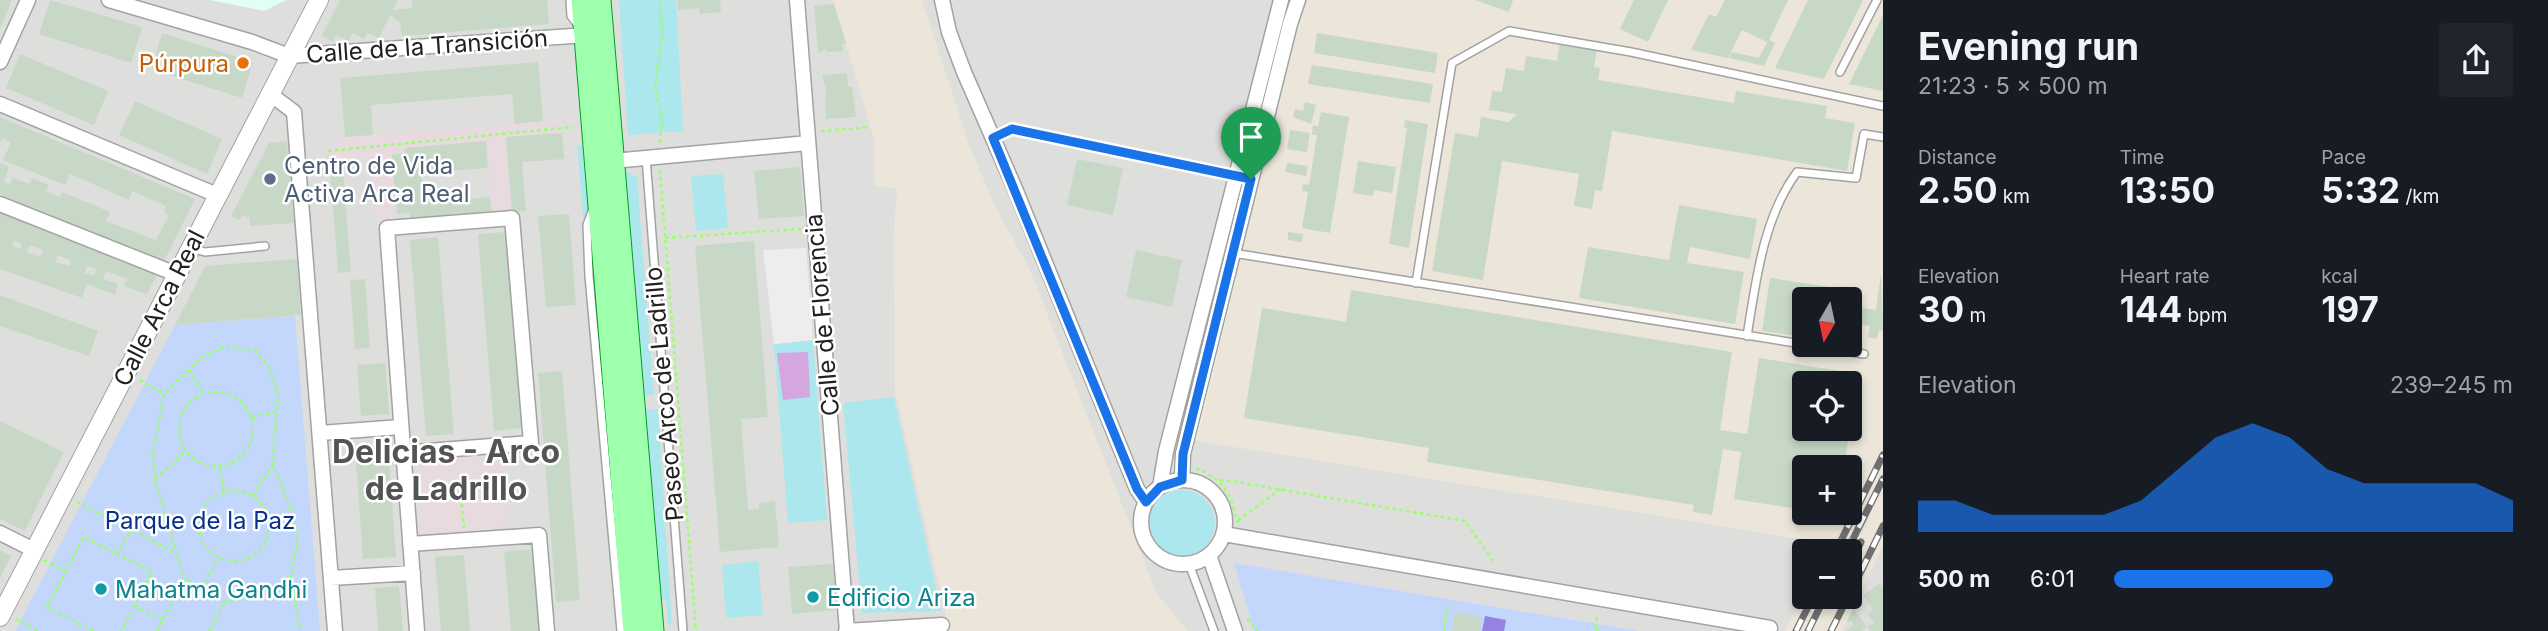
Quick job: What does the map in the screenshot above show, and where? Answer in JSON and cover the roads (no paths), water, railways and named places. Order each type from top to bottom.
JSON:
[{"type":"main road","name":"Paseo Arco de Ladrillo","points":[[594,3],[586,35],[635,631]]},
{"type":"main road","name":"Paseo Arco de Ladrillo","points":[[594,3],[613,161],[652,631]]},
{"type":"street","points":[[0,62],[28,0]]},
{"type":"street","name":"Calle de la Transición","points":[[109,0],[252,42],[289,56],[586,35]]},
{"type":"street","name":"Calle Arca Real","points":[[7,617],[176,274],[319,0]]},
{"type":"street","name":"Calle de Florencia","points":[[797,0],[847,631]]},
{"type":"street","points":[[942,0],[952,42],[1137,489],[1146,502]]},
{"type":"street","points":[[1160,487],[1166,451],[1281,0]]},
{"type":"street","points":[[1182,480],[1183,454],[1287,34],[1298,0]]},
{"type":"street","points":[[268,97],[278,100],[294,112],[335,631]]},
{"type":"street","points":[[0,104],[217,195]]},
{"type":"street","points":[[613,161],[808,137]]},
{"type":"street","name":"Paseo Arco de Ladrillo","points":[[598,186],[613,161]]},
{"type":"street","points":[[0,205],[176,274]]},
{"type":"street","points":[[403,453],[531,443],[512,218],[387,228],[401,428],[410,544],[418,631]]},
{"type":"street","points":[[320,433],[401,428]]},
{"type":"street","points":[[1182,480],[1195,482],[1207,487],[1217,496],[1223,508],[1224,534],[1209,555],[1189,564],[1175,563],[1163,559],[1145,540],[1142,514],[1146,502],[1160,487],[1182,480]]},
{"type":"street","points":[[0,533],[39,555]]},
{"type":"street","points":[[1224,534],[1770,628]]},
{"type":"street","points":[[410,544],[539,535],[547,631]]},
{"type":"street","points":[[1209,555],[1235,631]]},
{"type":"street","points":[[331,578],[413,573]]},
{"type":"street","points":[[847,631],[942,625]]},
{"type":"lane","name":"Paseo Arco de Ladrillo","points":[[570,0],[571,16],[586,35]]},
{"type":"lane","points":[[1840,72],[1877,0]]},
{"type":"lane","points":[[1416,283],[1452,63],[1509,31],[1631,52],[1883,106]]},
{"type":"lane","points":[[1747,336],[1757,271],[1773,219],[1789,182],[1797,172],[1856,178],[1864,134],[1883,138]]},
{"type":"lane","name":"Paseo Arco de Ladrillo","points":[[653,157],[683,631]]},
{"type":"lane","name":"Paseo Arco de Ladrillo","points":[[598,186],[587,225],[589,264],[621,631]]},
{"type":"lane","points":[[190,248],[205,252],[265,247]]},
{"type":"lane","points":[[1233,253],[1864,354]]},
{"type":"lane","points":[[1189,564],[1214,631]]},
{"type":"railway","points":[[1842,539],[1883,455]]},
{"type":"railway","points":[[1853,539],[1883,479]]},
{"type":"railway","points":[[1862,569],[1883,526]]},
{"type":"railway","points":[[1796,631],[1807,609]]},
{"type":"railway","points":[[1808,631],[1819,609]]},
{"type":"railway","points":[[1831,631],[1842,609]]},
{"type":"place","name":"Púrpura","points":[[243,63]]},
{"type":"place","name":"Centro de Vida Activa Arca Real","points":[[270,179]]},
{"type":"place","name":"Mahatma Gandhi","points":[[101,589]]},
{"type":"place","name":"Edificio Ariza","points":[[813,597]]},
{"type":"district","name":"Delicias - Arco de Ladrillo","points":[[446,470]]},
{"type":"park label","name":"Parque de la Paz","points":[[200,520]]}]
